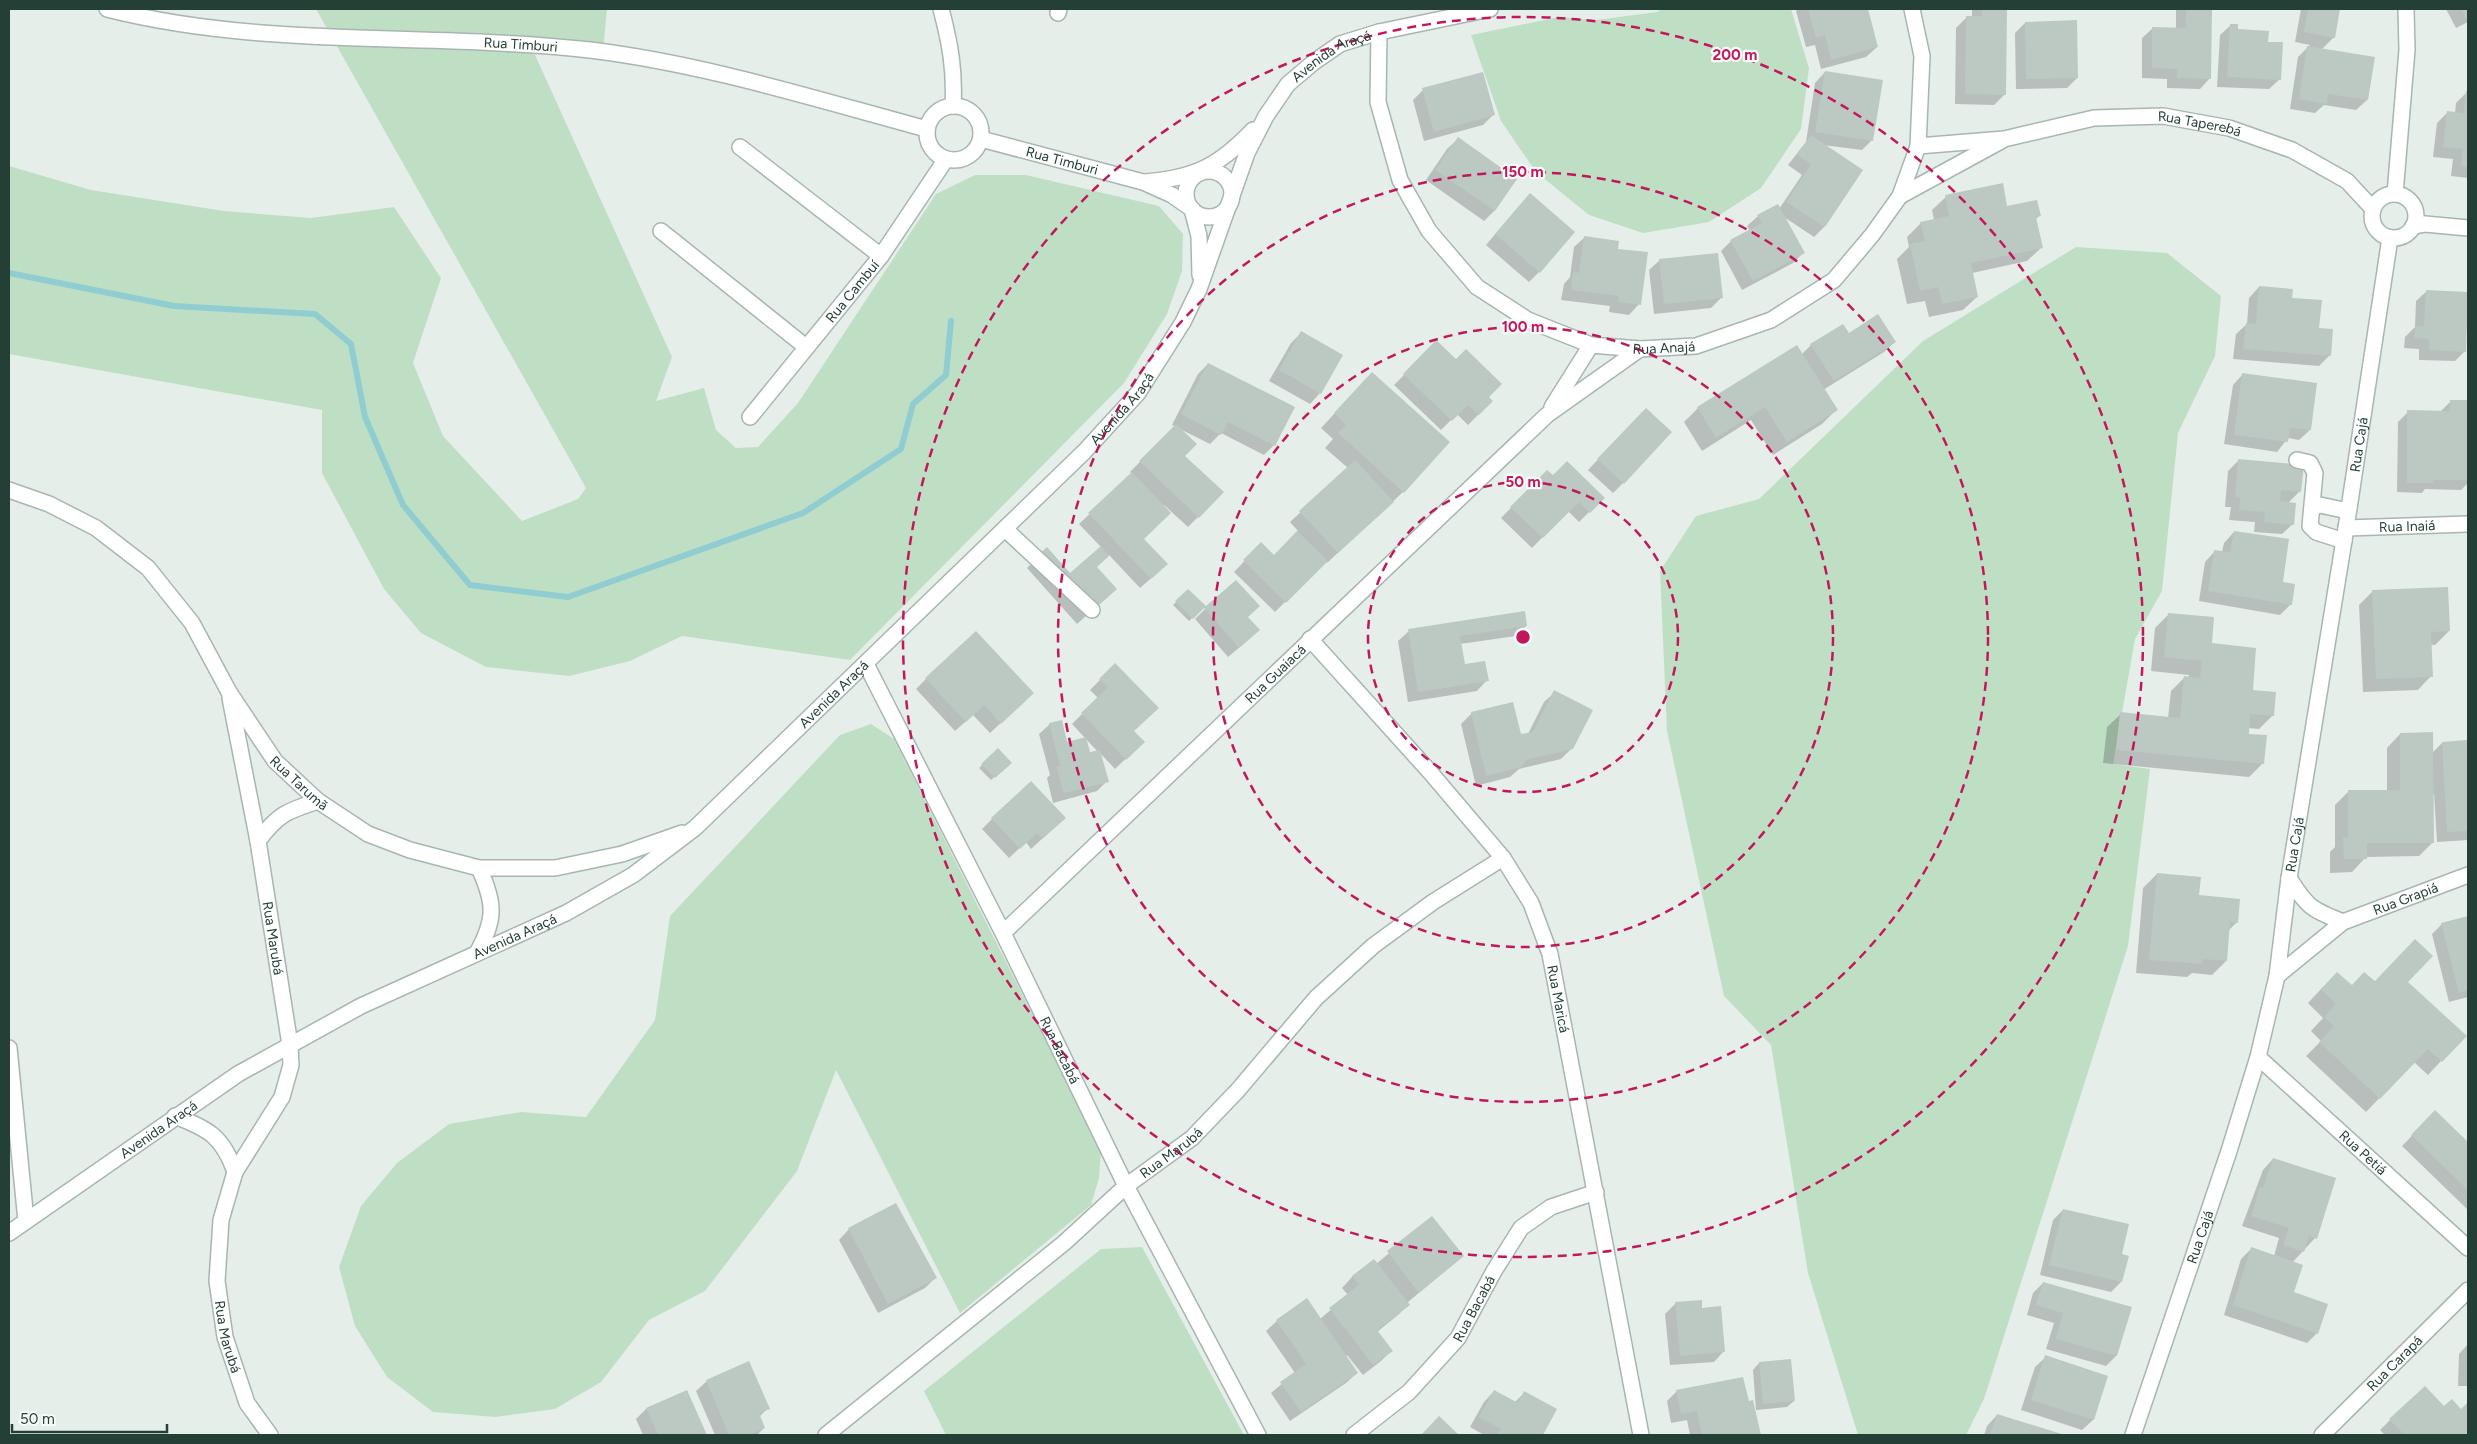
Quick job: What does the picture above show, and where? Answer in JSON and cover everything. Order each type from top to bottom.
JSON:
[{"type":"street","name":"Rua Timburi","points":[[108,9],[136,16],[249,32],[482,41],[590,50],[688,65],[927,129]]},
{"type":"street","points":[[941,9],[950,42],[954,73],[953,106]]},
{"type":"street","name":"Avenida Araçá","points":[[9,1232],[238,1074],[361,1006],[583,904],[633,875],[695,828],[1084,452],[1138,393],[1183,322],[1199,289],[1247,153],[1266,116],[1288,84],[1314,62],[1340,44],[1379,32],[1490,9]]},
{"type":"street","name":"Rua Anajá","points":[[1379,32],[1378,102],[1400,180],[1428,232],[1477,287],[1528,320],[1591,345],[1640,349],[1696,346],[1771,320],[1834,280],[1900,196],[1918,146],[1922,56],[1912,9]]},
{"type":"street","points":[[2395,194],[2407,50],[2406,9]]},
{"type":"street","points":[[953,106],[969,110],[975,116],[982,131],[981,140],[971,154],[964,158],[946,159],[939,156],[929,144],[927,129],[936,113],[953,106]]},
{"type":"street","name":"Rua Timburi","points":[[1143,182],[1176,180],[1203,171],[1240,144],[1266,116]]},
{"type":"street","name":"Rua Taperebá","points":[[1918,146],[2004,139],[2094,118],[2164,116],[2229,128],[2292,150],[2347,181],[2373,209]]},
{"type":"street","name":"Rua Taperebá","points":[[1900,196],[2004,139]]},
{"type":"street","name":"Rua Timburi","points":[[981,140],[1143,182],[1172,195],[1192,209]]},
{"type":"street","points":[[740,147],[880,256]]},
{"type":"street","name":"Rua Cambuí","points":[[750,417],[880,256],[946,159]]},
{"type":"street","points":[[1192,209],[1198,214],[1214,216],[1227,209],[1231,202],[1232,189],[1229,181],[1216,171],[1203,171],[1190,180],[1187,187],[1186,196],[1192,209],[1199,236],[1199,289]]},
{"type":"street","points":[[2414,226],[2415,212],[2413,205],[2402,196],[2395,194],[2382,198],[2373,209],[2371,216],[2376,230],[2390,238],[2404,236],[2414,226],[2425,224],[2468,228]]},
{"type":"street","points":[[661,231],[806,347]]},
{"type":"street","name":"Rua Cajá","points":[[2133,1435],[2226,1160],[2258,1057],[2277,976],[2289,878],[2345,534],[2390,238]]},
{"type":"street","name":"Rua Guaiacá","points":[[1547,415],[1591,345]]},
{"type":"street","name":"Rua Guaiacá","points":[[1003,933],[1547,415],[1640,349]]},
{"type":"street","points":[[2297,460],[2310,463],[2315,473],[2312,508],[2320,505],[2348,511]]},
{"type":"street","name":"Rua Tarumã","points":[[9,490],[49,504],[96,528],[148,568],[192,622],[229,692],[275,761],[318,801],[368,834],[410,850],[479,868],[555,868],[622,854],[695,828]]},
{"type":"street","name":"Rua Inaiá","points":[[2312,508],[2310,526],[2316,532],[2345,534],[2468,524]]},
{"type":"street","points":[[1005,528],[1092,610]]},
{"type":"street","name":"Rua Maricá","points":[[1310,639],[1430,772],[1503,858],[1531,903],[1550,954],[1641,1435]]},
{"type":"street","name":"Rua Bacabá","points":[[866,664],[1003,933],[1126,1186],[1258,1435]]},
{"type":"street","name":"Rua Marubá","points":[[229,692],[258,841],[290,1044],[291,1065],[282,1097],[236,1172],[221,1220],[217,1281],[225,1337],[247,1403],[270,1435]]},
{"type":"street","points":[[258,841],[273,821],[294,808],[318,801]]},
{"type":"street","name":"Rua Marubá","points":[[826,1435],[1064,1242],[1126,1186],[1192,1138],[1238,1090],[1316,998],[1373,946],[1433,902],[1503,858]]},
{"type":"street","points":[[477,953],[488,933],[493,912],[490,891],[479,868]]},
{"type":"street","name":"Rua Grapiá","points":[[2277,976],[2343,922],[2468,875]]},
{"type":"street","points":[[2289,878],[2304,902],[2322,914],[2343,922]]},
{"type":"street","points":[[9,1048],[26,1221]]},
{"type":"street","name":"Rua Petiá","points":[[2258,1057],[2468,1248]]},
{"type":"street","points":[[175,1116],[216,1135],[228,1152],[236,1172]]},
{"type":"street","name":"Rua Bacabá","points":[[1354,1435],[1409,1392],[1458,1338],[1494,1271],[1521,1228],[1551,1207],[1596,1192]]},
{"type":"street","name":"Rua Carapá","points":[[2322,1435],[2468,1290]]},
{"type":"green space","points":[[316,9],[607,9],[603,52],[531,46],[672,357],[656,401],[704,388],[716,430],[736,448],[758,447],[798,403],[936,194],[975,175],[1026,175],[1159,206],[1183,234],[1182,271],[1167,314],[1124,383],[850,660],[682,636],[630,661],[569,676],[486,667],[421,633],[384,589],[322,473],[322,410],[9,354],[9,166],[91,190],[224,211],[311,218],[394,207],[441,278],[413,363],[443,436],[522,521],[578,499],[586,488]]},
{"type":"green space","points":[[1662,9],[1791,9],[1809,68],[1801,129],[1761,188],[1709,222],[1643,233],[1589,215],[1536,172],[1501,121],[1471,35],[1559,17],[1596,20],[1657,12]]},
{"type":"green space","points":[[2076,247],[2167,253],[2221,296],[2215,356],[2178,433],[2162,591],[2135,639],[2113,764],[2150,769],[2128,946],[1984,1399],[1966,1435],[1858,1435],[1808,1273],[1771,1045],[1724,996],[1667,731],[1660,571],[1696,516],[1759,499],[1923,341]]},
{"type":"green space","points":[[871,724],[894,739],[1101,1151],[1099,1178],[1091,1205],[960,1313],[836,1070],[797,1171],[705,1291],[649,1320],[601,1382],[555,1409],[495,1417],[433,1412],[387,1377],[355,1326],[339,1267],[361,1206],[397,1163],[449,1124],[521,1112],[586,1117],[655,1020],[670,916],[840,735]]},
{"type":"green space","points":[[1142,1247],[1244,1435],[946,1435],[924,1391],[1101,1249]]},
{"type":"building","points":[[1808,9],[1868,9],[1878,47],[1831,60],[1825,35],[1816,38]]},
{"type":"building","points":[[1982,9],[2007,9],[2006,95],[1965,94],[1966,16],[1982,16]]},
{"type":"building","points":[[2186,9],[2212,9],[2211,79],[2177,78],[2177,69],[2152,68],[2152,27],[2186,28]]},
{"type":"building","points":[[2308,9],[2340,9],[2335,38],[2304,32]]},
{"type":"building","points":[[2461,9],[2468,9],[2468,18],[2466,19]]},
{"type":"building","points":[[2077,20],[2078,78],[2026,79],[2025,22]]},
{"type":"building","points":[[2230,24],[2238,24],[2238,29],[2269,31],[2268,42],[2283,42],[2281,80],[2227,77]]},
{"type":"building","points":[[2307,46],[2375,57],[2368,100],[2328,94],[2327,104],[2299,99]]},
{"type":"building","points":[[1825,71],[1883,80],[1873,141],[1815,132]]},
{"type":"building","points":[[1483,72],[1495,115],[1434,132],[1422,88]]},
{"type":"building","points":[[2466,91],[2468,91],[2468,167],[2461,166],[2463,149],[2443,147],[2447,111],[2464,113]]},
{"type":"building","points":[[1811,135],[1863,170],[1825,227],[1786,202],[1811,164],[1797,155]]},
{"type":"building","points":[[1458,137],[1517,179],[1495,211],[1435,170]]},
{"type":"building","points":[[2003,183],[2007,206],[2037,200],[2041,216],[2036,217],[2043,248],[1971,263],[1978,297],[1942,304],[1938,287],[1920,291],[1910,244],[1925,241],[1920,222],[1949,216],[1945,195]]},
{"type":"building","points":[[1530,193],[1575,232],[1540,273],[1495,234]]},
{"type":"building","points":[[1778,204],[1805,253],[1753,281],[1730,240],[1762,223],[1757,215]]},
{"type":"building","points":[[1584,236],[1619,241],[1618,249],[1648,252],[1641,305],[1618,302],[1619,296],[1571,290],[1573,272],[1579,273]]},
{"type":"building","points":[[1718,253],[1723,298],[1664,304],[1659,259]]},
{"type":"building","points":[[2259,286],[2293,289],[2292,298],[2322,300],[2319,328],[2333,329],[2331,356],[2243,349],[2246,323],[2256,324]]},
{"type":"building","points":[[2426,290],[2468,292],[2466,352],[2429,350],[2429,339],[2414,338],[2415,326],[2424,326]]},
{"type":"building","points":[[1878,314],[1896,342],[1834,381],[1810,344],[1843,324],[1849,333]]},
{"type":"building","points":[[1301,331],[1343,355],[1321,394],[1279,370]]},
{"type":"building","points":[[1436,340],[1456,359],[1466,349],[1502,384],[1489,397],[1493,401],[1479,415],[1468,405],[1452,421],[1403,374]]},
{"type":"building","points":[[1797,345],[1838,410],[1787,442],[1765,407],[1716,438],[1697,407]]},
{"type":"building","points":[[1208,363],[1295,407],[1275,446],[1228,422],[1221,435],[1181,414]]},
{"type":"building","points":[[1372,372],[1450,442],[1404,493],[1338,433],[1346,425],[1334,413]]},
{"type":"building","points":[[2242,373],[2317,383],[2311,430],[2290,428],[2288,442],[2234,435]]},
{"type":"building","points":[[2450,400],[2468,400],[2468,480],[2433,480],[2433,483],[2407,483],[2407,410],[2450,411]]},
{"type":"building","points":[[1646,408],[1672,432],[1624,484],[1597,459]]},
{"type":"building","points":[[1176,424],[1197,444],[1185,456],[1224,492],[1199,518],[1139,461]]},
{"type":"building","points":[[2238,459],[2304,465],[2301,492],[2281,490],[2280,501],[2296,503],[2294,525],[2264,522],[2265,512],[2239,510],[2240,498],[2235,497]]},
{"type":"building","points":[[1355,460],[1394,502],[1338,553],[1299,511]]},
{"type":"building","points":[[1567,461],[1605,498],[1590,513],[1579,502],[1543,538],[1510,507],[1547,470],[1553,475]]},
{"type":"building","points":[[1132,472],[1171,513],[1144,539],[1168,564],[1151,579],[1088,513]]},
{"type":"building","points":[[1297,531],[1328,561],[1286,603],[1243,560],[1261,542],[1274,555]]},
{"type":"building","points":[[2234,531],[2289,539],[2283,582],[2295,584],[2292,605],[2208,591],[2214,550],[2230,552]]},
{"type":"building","points":[[1101,546],[1109,556],[1097,567],[1117,589],[1088,615],[1036,557],[1047,547],[1070,573]]},
{"type":"building","points":[[1236,580],[1260,606],[1248,617],[1260,630],[1239,648],[1204,608],[1193,619],[1175,601],[1188,589],[1206,606]]},
{"type":"building","points":[[2448,587],[2450,631],[2431,632],[2433,677],[2376,679],[2372,590]]},
{"type":"building","points":[[1525,611],[1527,626],[1460,636],[1465,664],[1485,661],[1489,681],[1418,692],[1408,629]]},
{"type":"building","points":[[2168,613],[2214,617],[2212,643],[2256,648],[2253,690],[2276,692],[2274,716],[2250,714],[2249,734],[2267,735],[2264,764],[2116,750],[2120,712],[2180,718],[2184,676],[2200,678],[2202,661],[2164,657]]},
{"type":"building","points":[[976,631],[1034,693],[1001,724],[984,705],[966,722],[925,678]]},
{"type":"building","points":[[1115,663],[1159,708],[1134,731],[1145,742],[1126,760],[1081,713],[1108,687],[1099,679]]},
{"type":"building","points":[[1554,690],[1593,710],[1573,749],[1526,760],[1522,767],[1486,776],[1471,712],[1513,702],[1521,734],[1533,732]]},
{"type":"building","points":[[1062,720],[1067,742],[1086,737],[1090,752],[1100,750],[1109,782],[1064,793],[1056,767],[1060,766],[1049,723]]},
{"type":"building","points":[[2433,732],[2434,843],[2367,843],[2367,859],[2344,859],[2343,837],[2348,838],[2348,790],[2400,790],[2400,733]]},
{"type":"building","points":[[2467,740],[2468,831],[2447,832],[2442,742]]},
{"type":"building","points":[[998,748],[1012,763],[995,778],[981,764]]},
{"type":"building","points":[[1031,781],[1066,818],[1042,839],[1037,833],[1020,849],[991,818]]},
{"type":"building","points":[[2157,873],[2201,877],[2199,895],[2240,899],[2238,923],[2230,922],[2227,961],[2203,959],[2202,964],[2149,960]]},
{"type":"building","points":[[2468,916],[2468,990],[2459,993],[2441,923]]},
{"type":"building","points":[[2415,939],[2433,956],[2408,982],[2467,1036],[2442,1062],[2428,1049],[2380,1099],[2319,1042],[2334,1026],[2324,1017],[2336,1004],[2321,989],[2337,972],[2352,985],[2364,972],[2375,981]]},
{"type":"building","points":[[2435,1110],[2468,1142],[2468,1190],[2411,1135]]},
{"type":"building","points":[[2273,1158],[2336,1178],[2317,1239],[2309,1236],[2304,1252],[2283,1245],[2289,1228],[2251,1216],[2260,1187],[2263,1189]]},
{"type":"building","points":[[896,1203],[937,1278],[888,1304],[848,1228]]},
{"type":"building","points":[[2063,1209],[2129,1224],[2122,1254],[2129,1256],[2122,1282],[2049,1265]]},
{"type":"building","points":[[1432,1216],[1464,1256],[1419,1293],[1387,1251]]},
{"type":"building","points":[[2251,1247],[2303,1265],[2294,1292],[2328,1304],[2318,1334],[2233,1305]]},
{"type":"building","points":[[1374,1259],[1410,1305],[1377,1330],[1393,1351],[1373,1365],[1329,1308],[1359,1285],[1352,1276]]},
{"type":"building","points":[[2043,1282],[2132,1307],[2117,1356],[2056,1339],[2063,1313],[2036,1305]]},
{"type":"building","points":[[1307,1298],[1358,1373],[1301,1412],[1280,1382],[1306,1364],[1276,1320]]},
{"type":"building","points":[[1702,1300],[1702,1308],[1721,1306],[1725,1352],[1680,1356],[1675,1302]]},
{"type":"building","points":[[2045,1355],[2108,1376],[2094,1420],[2031,1400]]},
{"type":"building","points":[[1791,1359],[1795,1401],[1763,1404],[1759,1362]]},
{"type":"building","points":[[749,1361],[770,1409],[759,1413],[765,1428],[749,1435],[729,1435],[706,1380]]},
{"type":"building","points":[[1743,1377],[1749,1401],[1753,1400],[1761,1435],[1702,1435],[1697,1411],[1681,1414],[1676,1390]]},
{"type":"building","points":[[2425,1386],[2444,1406],[2452,1399],[2461,1409],[2468,1402],[2468,1435],[2405,1435],[2389,1419]]},
{"type":"building","points":[[687,1390],[707,1435],[658,1435],[646,1408]]},
{"type":"building","points":[[1494,1390],[1518,1403],[1524,1391],[1557,1409],[1543,1435],[1497,1435],[1501,1429],[1479,1417]]},
{"type":"building","points":[[1997,1414],[2065,1435],[1990,1435]]},
{"type":"building","points":[[1439,1416],[1459,1435],[1421,1435]]},
{"type":"waterway","points":[[9,273],[174,306],[315,314],[351,344],[365,417],[403,505],[470,585],[568,597],[803,513],[901,449],[913,404],[946,375],[951,321]]}]
